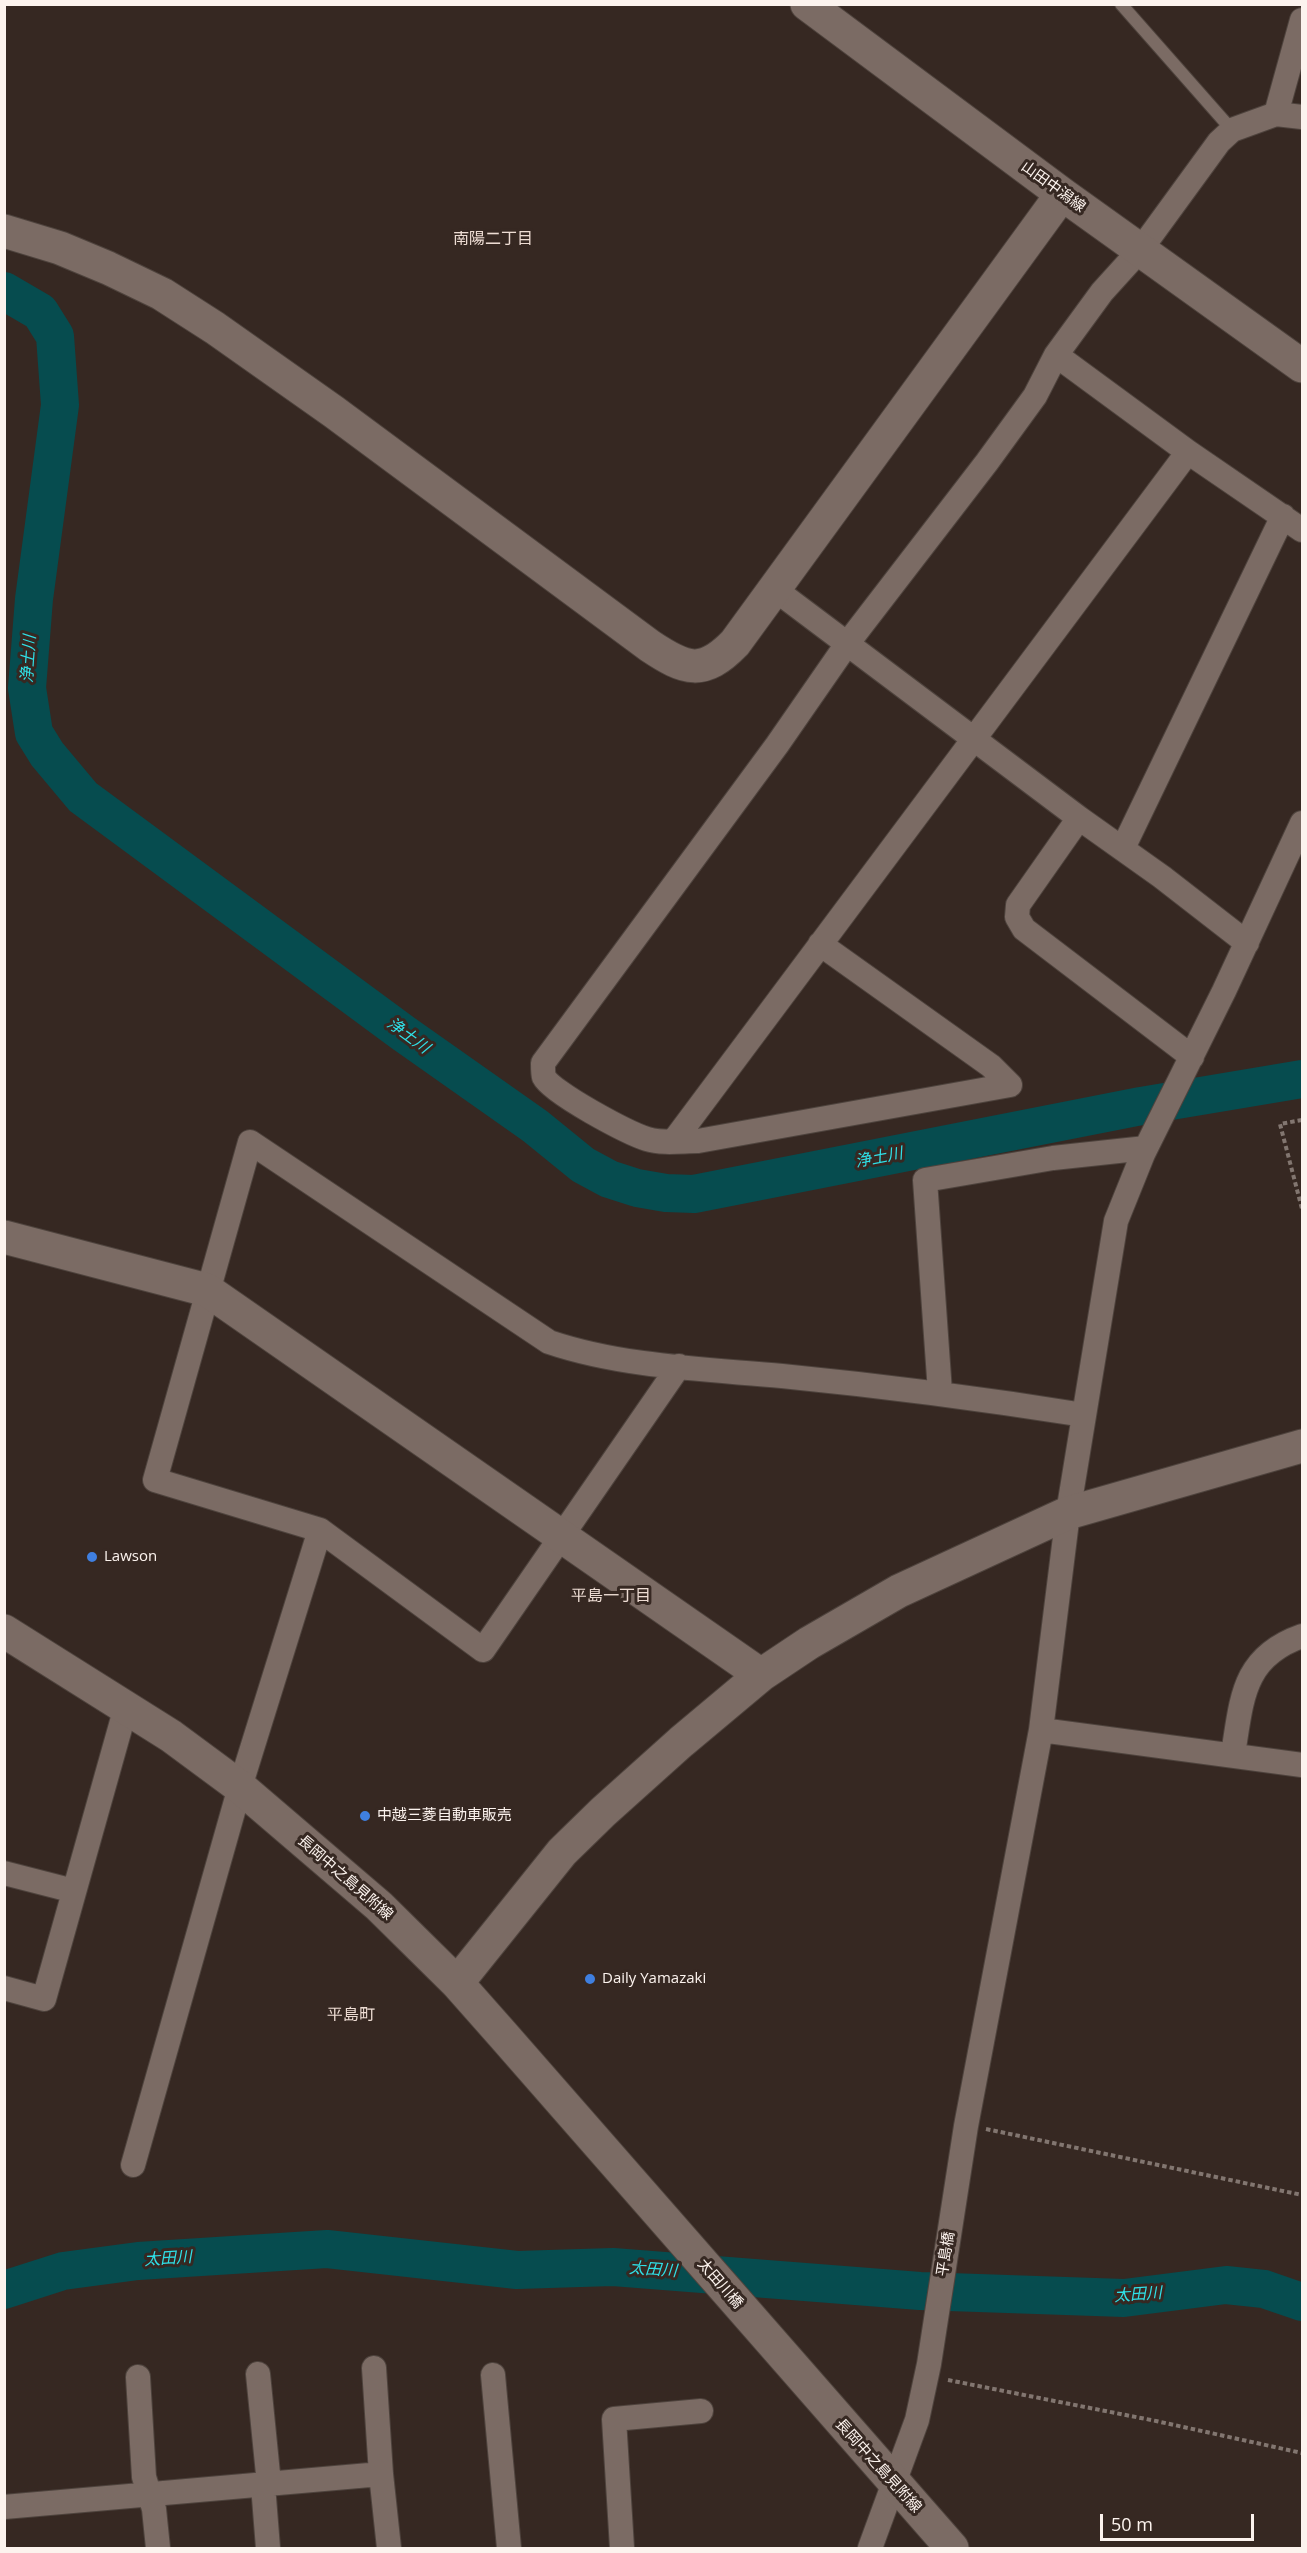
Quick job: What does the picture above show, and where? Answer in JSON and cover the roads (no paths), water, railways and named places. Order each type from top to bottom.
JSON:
[{"type":"street","name":"山田中潟線","points":[[807,4],[1062,194],[1302,366]]},
{"type":"street","points":[[1276,114],[1302,20]]},
{"type":"street","points":[[820,944],[991,1066],[1010,1085],[698,1141],[673,1142],[649,1139],[594,1113],[553,1087],[544,1077],[543,1063],[770,754],[847,644],[1035,396],[1056,355],[1102,292],[1141,249],[1219,142],[1232,130],[1276,114],[1302,117]]},
{"type":"street","points":[[4,231],[60,248],[108,268],[171,300],[334,412],[650,646],[680,664],[690,667],[707,665],[722,656],[735,643],[1062,194]]},
{"type":"street","points":[[1056,355],[1188,452],[1293,523],[1216,661],[1123,848]]},
{"type":"street","points":[[673,1142],[1188,452]]},
{"type":"street","points":[[773,588],[1247,943]]},
{"type":"street","points":[[1079,818],[1018,905],[1017,917],[1024,929],[1189,1063]]},
{"type":"street","name":"平島橋","points":[[870,2548],[917,2420],[928,2370],[965,2135],[1041,1730],[1068,1513],[1116,1221],[1146,1148],[1247,943],[1294,861],[1302,823]]},
{"type":"street","points":[[679,1366],[483,1650],[320,1530],[154,1480],[250,1142],[549,1342],[602,1356],[940,1392],[1084,1416]]},
{"type":"street","points":[[940,1392],[925,1180],[1053,1158],[1146,1148]]},
{"type":"street","points":[[4,1237],[207,1290],[761,1675]]},
{"type":"street","points":[[457,1983],[562,1852],[681,1742],[761,1675],[809,1643],[899,1591],[1068,1513],[1302,1446]]},
{"type":"street","points":[[134,2164],[240,1787],[320,1530]]},
{"type":"street","name":"長岡中之島見附線","points":[[4,1631],[171,1736],[240,1787],[379,1906],[457,1983],[635,2184]]},
{"type":"street","points":[[1233,1754],[1241,1701],[1248,1678],[1271,1653],[1287,1641],[1302,1636]]},
{"type":"street","points":[[4,1988],[44,1999],[126,1707]]},
{"type":"street","points":[[1041,1730],[1302,1765]]},
{"type":"street","points":[[4,1873],[74,1892]]},
{"type":"street","name":"太田川橋","points":[[635,2184],[805,2383]]},
{"type":"street","points":[[375,2368],[381,2474],[389,2548]]},
{"type":"street","points":[[258,2374],[268,2548]]},
{"type":"street","points":[[493,2375],[509,2548]]},
{"type":"street","points":[[138,2377],[144,2477],[150,2495],[158,2548]]},
{"type":"street","name":"長岡中之島見附線","points":[[805,2383],[952,2548]]},
{"type":"street","points":[[622,2548],[614,2419],[701,2411]]},
{"type":"street","points":[[4,2507],[381,2474]]},
{"type":"lane","points":[[1121,4],[1232,130]]},
{"type":"waterway","name":"浄土川","points":[[4,291],[40,312],[55,336],[60,405],[34,599],[27,688],[34,733],[47,754],[83,797],[403,1033],[535,1126],[583,1165],[609,1179],[637,1188],[666,1193],[694,1194],[1141,1106],[1302,1079]]},
{"type":"waterway","name":"太田川","points":[[4,2290],[63,2271],[138,2261],[327,2249],[517,2270],[613,2267],[920,2291],[1124,2298],[1226,2285],[1264,2289],[1302,2302]]},
{"type":"place","name":"Lawson","points":[[92,1557]]},
{"type":"place","name":"中越三菱自動車販売","points":[[365,1816]]},
{"type":"place","name":"Daily Yamazaki","points":[[590,1979]]},
{"type":"district","name":"南陽二丁目","points":[[493,239]]},
{"type":"district","name":"平島一丁目","points":[[611,1596]]},
{"type":"district","name":"平島町","points":[[351,2015]]}]
